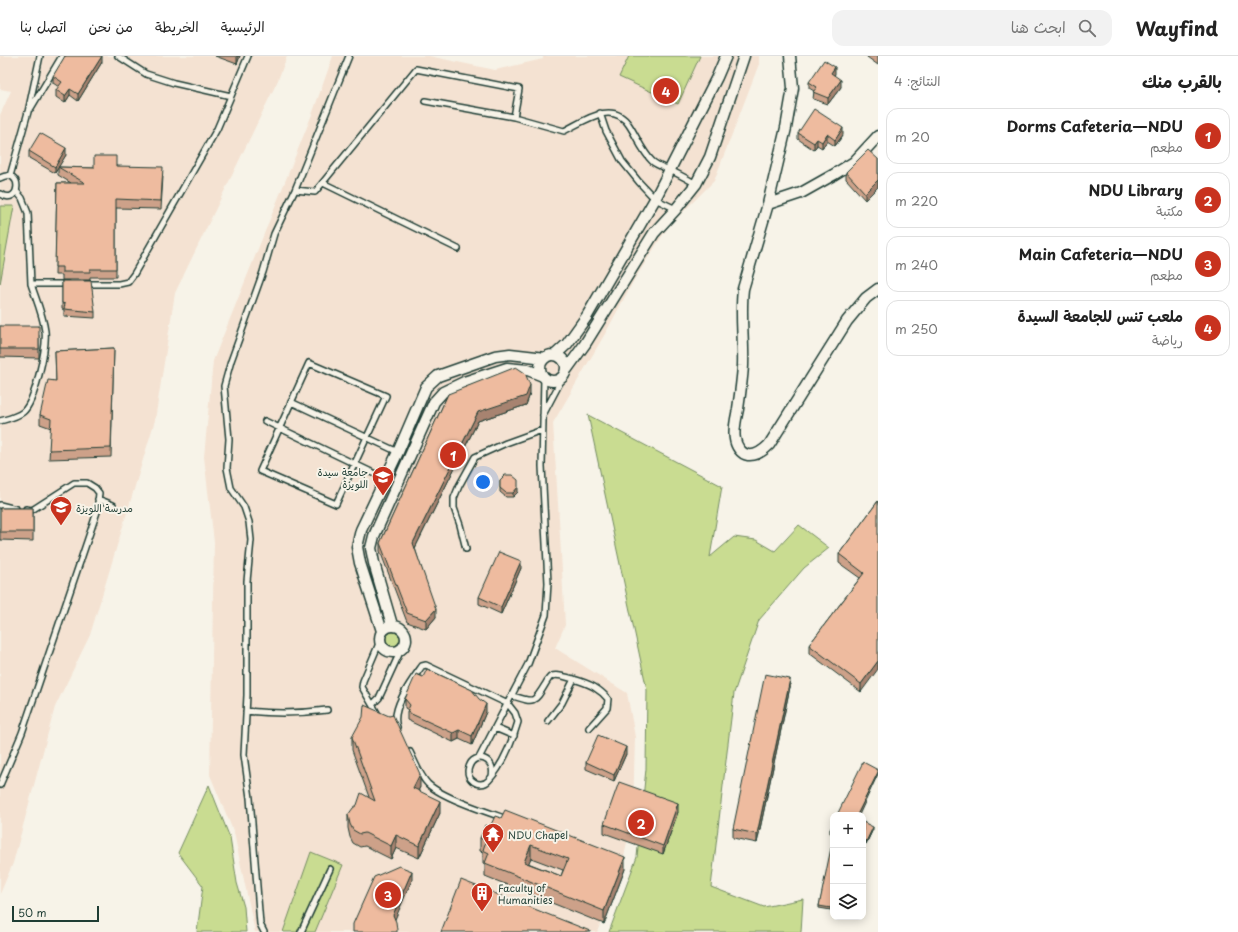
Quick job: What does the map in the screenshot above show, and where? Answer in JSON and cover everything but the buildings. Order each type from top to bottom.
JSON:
[{"type":"street","points":[[543,377],[540,366],[550,356],[567,344],[587,316],[656,199],[726,56]]},
{"type":"street","points":[[392,626],[371,548],[374,536],[434,402],[443,392],[464,382],[507,368],[528,370],[550,381],[557,381],[565,373],[585,344],[654,233],[696,184],[710,157],[744,56]]},
{"type":"street","points":[[790,56],[793,88],[786,128],[768,204],[743,289],[742,383],[734,429],[738,449],[743,453],[752,455],[764,450],[769,445],[847,321],[866,298],[878,289]]},
{"type":"street","points":[[791,67],[798,56]]},
{"type":"street","points":[[768,204],[801,193],[838,172],[854,162],[878,136]]},
{"type":"street","points":[[382,631],[360,563],[357,547],[361,530],[386,479],[426,387],[438,376],[495,356],[510,354],[560,356],[564,359],[566,364],[565,373]]},
{"type":"street","points":[[392,626],[398,626],[403,629],[406,634],[407,640],[405,646],[397,652],[388,651],[381,645],[380,641],[382,631],[387,627],[392,626]]},
{"type":"lane","points":[[10,176],[28,112],[40,56]]},
{"type":"lane","points":[[28,112],[62,56]]},
{"type":"lane","points":[[118,56],[146,74],[174,83],[231,96]]},
{"type":"lane","points":[[80,284],[119,284],[128,282],[134,274],[217,129],[248,56]]},
{"type":"lane","points":[[260,932],[250,798],[244,755],[246,711],[247,581],[251,540],[250,522],[244,507],[231,488],[227,468],[229,439],[224,386],[231,361],[263,272],[274,234],[295,190],[349,56]]},
{"type":"lane","points":[[295,190],[316,192],[416,69],[520,89],[514,117]]},
{"type":"lane","points":[[424,101],[514,117],[564,131],[600,113],[616,113],[629,124],[648,157],[654,163],[671,170],[696,184]]},
{"type":"lane","points":[[600,113],[606,131],[622,161],[639,182],[656,199],[676,209]]},
{"type":"lane","points":[[0,178],[5,175],[10,176],[17,182],[16,191],[13,195],[8,197],[0,194]]},
{"type":"lane","points":[[323,183],[458,249]]},
{"type":"lane","points":[[0,421],[21,414],[30,404],[45,346],[45,330],[31,284],[28,213],[22,198],[16,191]]},
{"type":"lane","points":[[31,284],[73,284]]},
{"type":"lane","points":[[309,363],[386,396],[336,504],[260,471],[291,402],[309,363]]},
{"type":"lane","points":[[542,416],[565,373]]},
{"type":"lane","points":[[480,758],[528,664],[546,615],[548,583],[542,466],[543,377]]},
{"type":"lane","points":[[291,402],[398,452]]},
{"type":"lane","points":[[265,421],[386,479]]},
{"type":"lane","points":[[466,549],[454,508],[454,498],[475,457],[506,443],[542,430]]},
{"type":"lane","points":[[0,504],[10,508],[32,510],[74,483],[87,483],[95,488],[99,493],[96,512],[22,733],[0,785]]},
{"type":"lane","points":[[98,499],[113,505]]},
{"type":"lane","points":[[377,713],[362,687],[363,681],[380,641]]},
{"type":"lane","points":[[373,704],[378,698],[401,650]]},
{"type":"lane","points":[[399,729],[396,724],[396,712],[409,684],[422,666],[426,665],[508,704],[515,713],[518,722],[514,736],[502,764],[492,776],[482,784],[471,780],[468,772],[469,764],[480,758],[488,760],[491,764],[493,772],[492,776]]},
{"type":"lane","points":[[513,696],[528,701],[534,700],[538,697],[550,677],[553,675],[574,679],[592,686],[608,699],[607,708],[589,728]]},
{"type":"lane","points":[[548,721],[562,704],[574,679]]},
{"type":"lane","points":[[246,711],[275,714],[305,713],[327,710]]},
{"type":"lane","points":[[495,728],[514,736]]},
{"type":"lane","points":[[409,750],[428,784],[439,792],[514,822]]},
{"type":"lane","points":[[301,932],[330,869]]},
{"type":"lane","points":[[260,924],[264,932]]},
{"type":"shaded area","name":"مدرسة اللويزة","points":[[0,56],[287,56],[278,80],[175,293],[155,420],[90,635],[55,707],[13,863],[0,894],[0,115],[11,91],[0,89]]},
{"type":"shaded area","name":"جامعة سيدة اللويزة","points":[[333,56],[429,56],[495,70],[543,59],[543,56],[759,56],[759,64],[714,181],[668,227],[634,280],[606,332],[553,423],[565,625],[555,648],[627,693],[635,737],[633,812],[621,872],[597,932],[255,932],[234,833],[210,775],[214,542],[204,457],[213,361],[313,112]]},
{"type":"green space","points":[[629,56],[700,56],[678,104],[619,77]]},
{"type":"green space","points":[[0,206],[14,206],[0,284]]},
{"type":"green space","points":[[588,415],[722,486],[710,557],[734,537],[756,540],[775,551],[799,525],[829,548],[804,568],[759,620],[734,693],[711,887],[764,907],[803,899],[801,932],[609,932],[637,857],[646,769],[647,690]]},
{"type":"green space","points":[[393,632],[398,634],[400,639],[398,644],[393,646],[388,644],[386,639],[388,634]]},
{"type":"green space","points":[[209,785],[230,838],[237,883],[244,907],[246,932],[197,932],[203,886],[178,853]]},
{"type":"green space","points":[[311,852],[343,865],[315,932],[283,932]]},
{"type":"place","name":"ملعب تنس للجامعة السيدة","points":[[666,91]]},
{"type":"place","name":"Dorms Cafeteria—NDU","points":[[453,455]]},
{"type":"place","name":"جامعة سيدة اللويزة","points":[[383,496]]},
{"type":"place","name":"مدرسة اللويزة","points":[[61,526]]},
{"type":"place","name":"NDU Library","points":[[641,823]]},
{"type":"place","name":"NDU Chapel","points":[[493,854]]},
{"type":"place","name":"Main Cafeteria—NDU","points":[[388,895]]},
{"type":"place","name":"Faculty of Humanities","points":[[482,912]]}]
